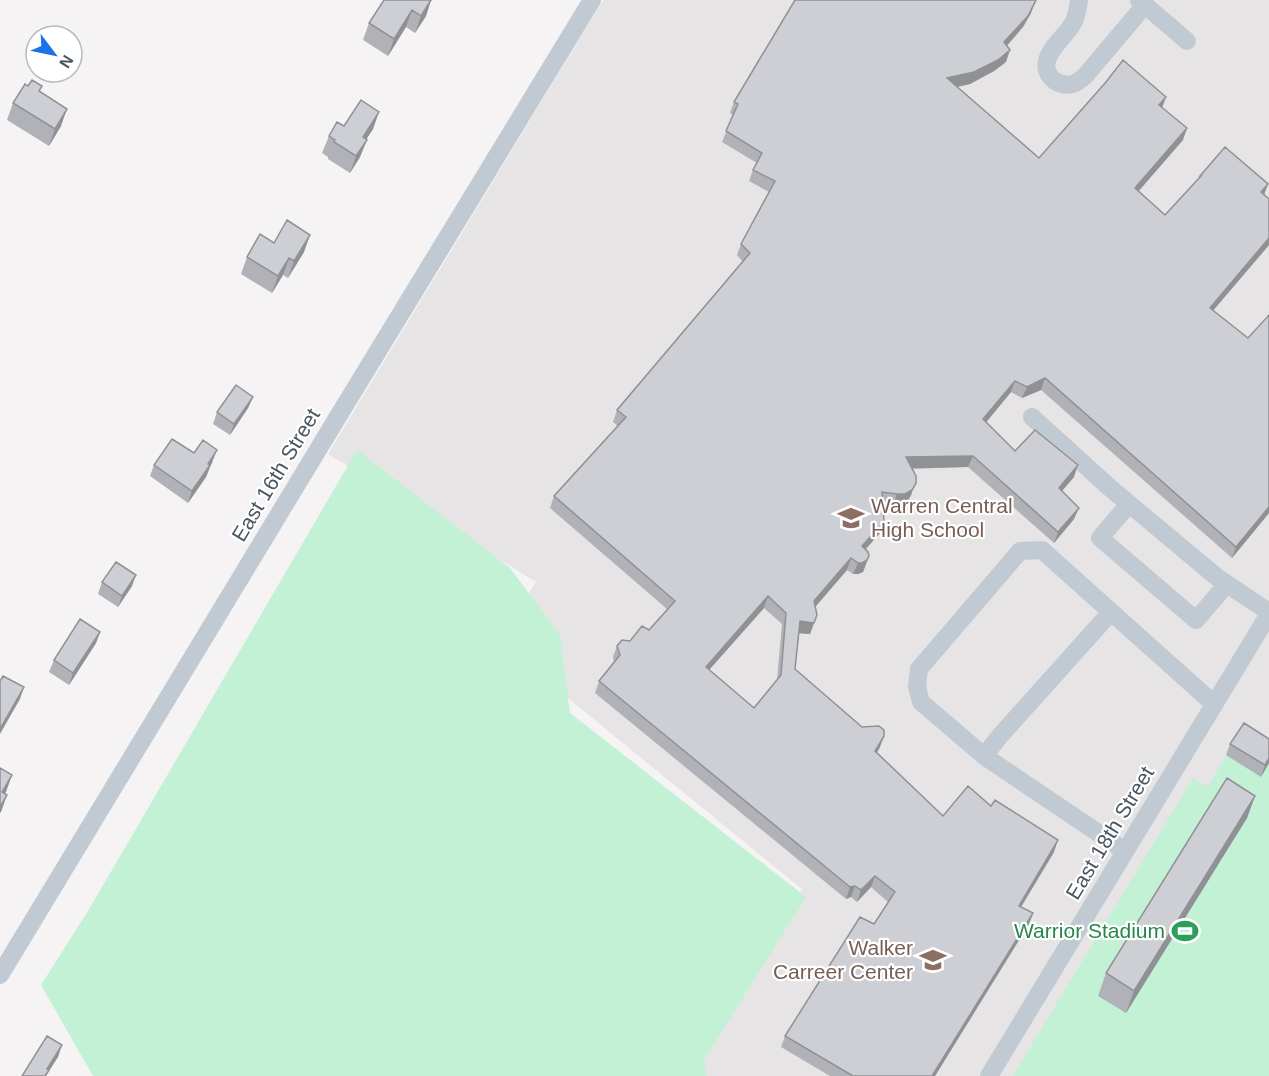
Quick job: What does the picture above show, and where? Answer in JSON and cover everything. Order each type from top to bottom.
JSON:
[{"type":"street","name":"East 16th Street","points":[[0,975],[592,0]]},
{"type":"street","points":[[1079,0],[1073,23],[1047,58],[1047,74],[1056,82],[1064,85],[1075,84],[1085,76],[1142,2],[1187,41]]},
{"type":"street","points":[[1032,417],[1109,487],[1218,578],[1269,613]]},
{"type":"street","points":[[1129,504],[1100,538],[1196,620],[1227,584]]},
{"type":"street","points":[[1125,851],[984,756],[921,702],[917,687],[919,669],[1020,551],[1042,550],[1214,705]]},
{"type":"street","points":[[984,756],[1111,612]]},
{"type":"street","name":"East 18th Street","points":[[989,1076],[1269,613]]},
{"type":"shaded area","name":"Warren Central High School","points":[[603,0],[1269,0],[1269,1076],[705,1076],[702,1052],[802,889],[499,642],[536,582],[328,454]]},
{"type":"green space","points":[[357,450],[510,568],[560,635],[570,713],[806,897],[704,1060],[706,1076],[93,1076],[41,985],[88,911]]},
{"type":"green space","name":"Warrior Stadium","points":[[1226,755],[1260,776],[1269,763],[1269,1076],[1013,1076],[1193,778],[1208,787]]},
{"type":"building","points":[[384,0],[431,0],[421,16],[412,10],[394,39],[369,23]]},
{"type":"building","name":"Warren Central High School","points":[[795,0],[1036,0],[1028,16],[1004,42],[1010,50],[998,60],[974,72],[947,78],[1039,158],[1123,60],[1166,97],[1159,105],[1187,128],[1135,188],[1165,215],[1225,147],[1268,184],[1261,192],[1269,199],[1269,238],[1210,308],[1248,338],[1269,315],[1269,507],[1236,547],[1045,378],[1027,387],[1015,381],[983,419],[1015,451],[1035,430],[1078,465],[1059,488],[1079,508],[1058,532],[973,456],[906,457],[916,476],[916,483],[912,490],[905,494],[882,492],[884,522],[862,546],[868,552],[867,560],[858,563],[851,558],[814,601],[817,615],[814,623],[800,621],[795,669],[862,727],[879,726],[884,730],[884,736],[875,751],[943,816],[968,786],[991,806],[995,800],[1058,840],[1019,906],[1033,913],[932,1076],[853,1076],[785,1036],[860,917],[874,924],[895,892],[875,876],[861,890],[855,886],[850,887],[599,681],[620,655],[617,646],[622,640],[630,641],[642,626],[649,630],[675,601],[554,496],[626,417],[617,410],[750,253],[741,244],[775,181],[753,170],[762,153],[726,131],[738,104],[734,102]],"holes":[[[768,596],[786,613],[781,675],[754,708],[706,667]]]},
{"type":"building","points":[[25,84],[28,86],[39,84],[42,86],[39,91],[67,109],[55,129],[13,103]]},
{"type":"building","points":[[361,100],[379,112],[363,137],[367,140],[356,156],[334,142],[335,140],[329,136],[337,122],[344,126]]},
{"type":"building","points":[[287,220],[310,235],[294,261],[289,258],[278,276],[247,257],[260,234],[274,243]]},
{"type":"building","points":[[236,385],[253,397],[234,424],[217,412]]},
{"type":"building","points":[[172,439],[194,453],[203,440],[217,450],[208,464],[210,465],[192,491],[154,465]]},
{"type":"building","points":[[116,562],[136,575],[122,596],[102,582]]},
{"type":"building","points":[[80,619],[100,632],[73,673],[54,660]]},
{"type":"building","points":[[3,676],[24,687],[0,729],[0,681]]},
{"type":"building","points":[[1244,723],[1269,739],[1269,758],[1265,765],[1230,744]]},
{"type":"building","points":[[0,768],[12,775],[2,792],[7,795],[0,807]]},
{"type":"building","points":[[1227,778],[1255,796],[1134,991],[1106,973]]},
{"type":"building","points":[[47,1036],[62,1045],[47,1069],[49,1070],[45,1076],[22,1076]]},
{"type":"place","name":"Warren Central High School","points":[[851,518]]},
{"type":"place","name":"Warrior Stadium","points":[[1185,931]]},
{"type":"place","name":"Walker Carreer Center","points":[[933,960]]}]
